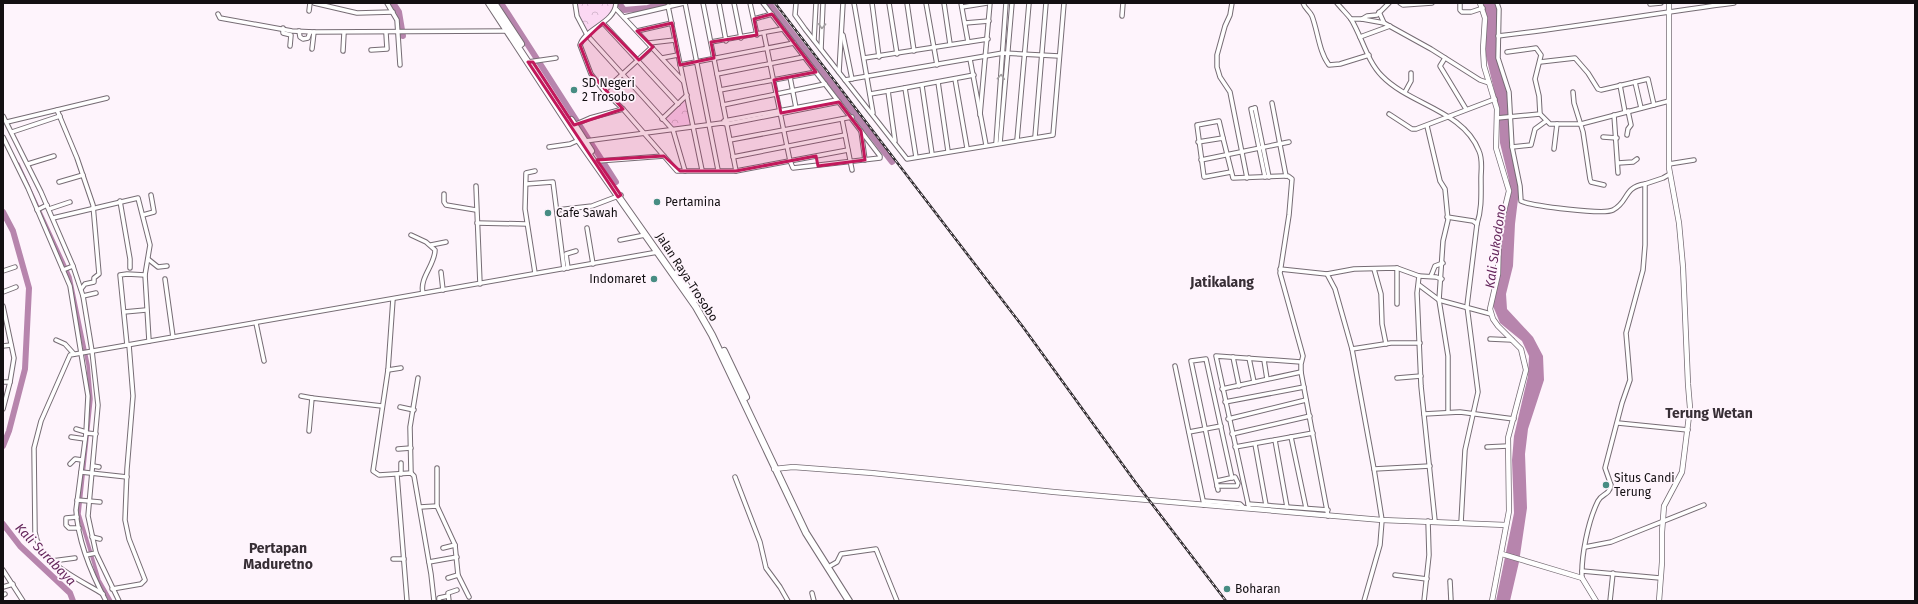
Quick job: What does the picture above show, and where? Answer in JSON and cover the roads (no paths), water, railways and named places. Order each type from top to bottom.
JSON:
[{"type":"highway","name":"Jalan Raya Trosobo","points":[[489,3],[507,31],[534,62],[577,124],[620,196],[696,307],[712,335],[780,468],[806,533],[849,601]]},
{"type":"highway","name":"Jalan Raya Trosobo","points":[[494,3],[600,161],[620,196],[700,306],[730,363],[809,532],[832,565],[853,601]]},
{"type":"main road","points":[[1659,601],[1662,556],[1662,522],[1665,502],[1681,476],[1690,408],[1684,267],[1679,223],[1669,169],[1669,3]]},
{"type":"main road","points":[[1481,5],[1485,25],[1483,57],[1489,84],[1495,99],[1498,118],[1496,148],[1509,191],[1500,232],[1499,267],[1490,303],[1491,314],[1498,326],[1521,349],[1526,370],[1514,419],[1508,436],[1509,506],[1504,555],[1492,601]]},
{"type":"main road","points":[[780,468],[911,477],[1328,513],[1382,520],[1506,525]]},
{"type":"main road","points":[[1504,555],[1582,578],[1596,601]]},
{"type":"street","points":[[309,11],[310,3]]},
{"type":"street","points":[[314,3],[357,13],[393,12]]},
{"type":"street","points":[[387,3],[396,17],[399,32],[400,65]]},
{"type":"street","points":[[575,3],[577,16],[587,35],[673,130],[685,171]]},
{"type":"street","points":[[616,3],[616,9],[603,23],[587,35],[580,45],[591,74],[604,91],[623,109],[677,170],[736,171],[848,150]]},
{"type":"street","points":[[624,17],[684,3],[710,124],[718,170]]},
{"type":"street","points":[[703,3],[736,171]]},
{"type":"street","points":[[719,3],[726,40]]},
{"type":"street","points":[[734,3],[741,38]]},
{"type":"street","points":[[751,3],[757,35]]},
{"type":"street","points":[[763,3],[852,117],[880,157],[879,158],[818,166],[792,167],[764,34]]},
{"type":"street","points":[[796,3],[795,15],[907,158],[1053,134],[1064,3]]},
{"type":"street","points":[[814,40],[816,3]]},
{"type":"street","points":[[821,49],[823,3]]},
{"type":"street","points":[[839,72],[843,3]]},
{"type":"street","points":[[854,3],[873,114]]},
{"type":"street","points":[[872,3],[879,57]]},
{"type":"street","points":[[889,3],[897,54]]},
{"type":"street","points":[[907,3],[914,51]]},
{"type":"street","points":[[926,3],[937,65]]},
{"type":"street","points":[[944,3],[950,44]]},
{"type":"street","points":[[968,42],[962,5],[987,3]]},
{"type":"street","points":[[980,115],[988,39],[990,3]]},
{"type":"street","points":[[998,143],[1006,3]]},
{"type":"street","points":[[998,143],[1012,3]]},
{"type":"street","points":[[1016,140],[1029,3]]},
{"type":"street","points":[[1035,137],[1046,3]]},
{"type":"street","points":[[1122,16],[1123,3]]},
{"type":"street","points":[[1232,3],[1230,15],[1224,26],[1217,55],[1217,67],[1220,77],[1230,92],[1247,178]]},
{"type":"street","points":[[1303,3],[1312,17],[1329,65],[1369,55]]},
{"type":"street","points":[[1337,3],[1351,19],[1369,55],[1382,76],[1419,102],[1448,116],[1471,137],[1480,152],[1482,163],[1481,204],[1477,224],[1467,306],[1478,392],[1465,450],[1461,523]]},
{"type":"street","points":[[1362,19],[1379,12],[1389,3]]},
{"type":"street","points":[[1400,3],[1403,5],[1432,3]]},
{"type":"street","points":[[1460,3],[1462,12],[1474,11],[1481,5]]},
{"type":"street","points":[[1497,3],[1498,58],[1509,92],[1512,147],[1519,178],[1521,202],[1581,211],[1607,212],[1618,206],[1629,190],[1638,185],[1663,178],[1669,169],[1694,160]]},
{"type":"street","points":[[1650,4],[1661,3]]},
{"type":"street","points":[[1498,36],[1613,22],[1669,11],[1734,3]]},
{"type":"street","points":[[668,6],[702,170]]},
{"type":"street","points":[[616,9],[684,82]]},
{"type":"street","points":[[1379,12],[1384,23]]},
{"type":"street","points":[[218,14],[220,18],[312,32],[386,33],[507,31]]},
{"type":"street","points":[[754,19],[772,14]]},
{"type":"street","points":[[1351,19],[1362,19],[1384,23],[1489,84]]},
{"type":"street","points":[[965,23],[989,21]]},
{"type":"street","points":[[603,23],[678,104]]},
{"type":"street","points":[[637,30],[672,23]]},
{"type":"street","points":[[1360,37],[1390,26]]},
{"type":"street","points":[[283,28],[283,33],[291,35],[290,46]]},
{"type":"street","points":[[711,42],[764,34],[783,29]]},
{"type":"street","points":[[299,31],[300,37],[303,39],[308,38],[312,32]]},
{"type":"street","points":[[312,32],[312,49]]},
{"type":"street","points":[[343,51],[344,32]]},
{"type":"street","points":[[842,32],[852,79]]},
{"type":"street","points":[[371,50],[387,49],[386,33]]},
{"type":"street","points":[[864,58],[879,57],[950,44],[988,39]]},
{"type":"street","points":[[649,43],[675,40]]},
{"type":"street","points":[[680,65],[794,43]]},
{"type":"street","points":[[604,91],[652,47]]},
{"type":"street","points":[[1508,52],[1536,48],[1542,56],[1535,79],[1539,96],[1540,114],[1550,124],[1581,124],[1669,101]]},
{"type":"street","points":[[845,80],[1002,53],[1059,56]]},
{"type":"street","points":[[662,58],[678,55]]},
{"type":"street","points":[[717,74],[804,57]]},
{"type":"street","points":[[1540,62],[1573,57],[1580,63],[1599,89],[1648,79],[1654,105]]},
{"type":"street","points":[[534,62],[556,58]]},
{"type":"street","points":[[1445,58],[1440,66],[1466,109]]},
{"type":"street","points":[[970,59],[986,145]]},
{"type":"street","points":[[720,90],[816,72]]},
{"type":"street","points":[[1405,92],[1411,80],[1411,73]]},
{"type":"street","points":[[870,94],[922,86],[974,75]]},
{"type":"street","points":[[790,77],[792,92],[798,108]]},
{"type":"street","points":[[955,79],[967,148]]},
{"type":"street","points":[[938,82],[948,151]]},
{"type":"street","points":[[1635,82],[1641,108]]},
{"type":"street","points":[[723,105],[826,84]]},
{"type":"street","points":[[1620,85],[1626,112],[1631,125],[1628,129],[1627,135]]},
{"type":"street","points":[[922,86],[932,154]]},
{"type":"street","points":[[905,88],[916,157]]},
{"type":"street","points":[[888,91],[895,142]]},
{"type":"street","points":[[1573,92],[1574,103],[1581,124],[1590,179],[1591,182],[1604,185]]},
{"type":"street","points":[[662,119],[687,95]]},
{"type":"street","points":[[7,122],[107,98]]},
{"type":"street","points":[[1389,114],[1416,129],[1495,99]]},
{"type":"street","points":[[549,147],[586,140],[722,123],[838,101]]},
{"type":"street","points":[[1272,103],[1286,176]]},
{"type":"street","points":[[1261,148],[1251,109],[1254,108],[1267,177]]},
{"type":"street","points":[[577,124],[623,109]]},
{"type":"street","points":[[57,110],[83,175],[94,208],[99,274],[94,278],[94,282],[85,284],[81,289]]},
{"type":"street","points":[[1498,118],[1540,114]]},
{"type":"street","points":[[1614,115],[1617,138],[1618,173]]},
{"type":"street","points":[[3,116],[28,164],[53,218],[83,296],[98,392],[93,466],[88,501],[88,516],[95,553],[119,601]]},
{"type":"street","points":[[12,132],[60,116]]},
{"type":"street","points":[[1218,116],[1230,172],[1233,178],[1291,177],[1292,182],[1285,247],[1280,269],[1301,346],[1303,357],[1301,362],[1301,372],[1328,513],[1306,508],[1266,505],[1247,507],[1216,356],[1301,362]]},
{"type":"street","points":[[730,140],[852,117]]},
{"type":"street","points":[[842,119],[852,170]]},
{"type":"street","points":[[1219,120],[1197,125],[1198,142],[1204,177],[1230,172]]},
{"type":"street","points":[[1512,147],[1531,145],[1535,129],[1546,121]]},
{"type":"street","points":[[1554,149],[1557,124]]},
{"type":"street","points":[[1427,126],[1440,181],[1445,189],[1447,217],[1439,300],[1448,356],[1448,412]]},
{"type":"street","points":[[861,130],[865,160]]},
{"type":"street","points":[[733,157],[845,135]]},
{"type":"street","points":[[3,137],[38,210],[70,286],[88,396],[86,433],[77,517],[86,555],[106,601]]},
{"type":"street","points":[[1603,137],[1617,138]]},
{"type":"street","points":[[1198,142],[1223,138]]},
{"type":"street","points":[[1201,160],[1289,142]]},
{"type":"street","points":[[12,154],[20,150]]},
{"type":"street","points":[[28,164],[54,156]]},
{"type":"street","points":[[600,161],[664,156]]},
{"type":"street","points":[[816,156],[818,166]]},
{"type":"street","points":[[1618,163],[1633,162],[1637,159]]},
{"type":"street","points":[[535,171],[526,173],[525,203],[535,274]]},
{"type":"street","points":[[59,182],[83,175]]},
{"type":"street","points":[[526,184],[553,182],[566,269]]},
{"type":"street","points":[[1582,578],[1585,547],[1597,503],[1601,498],[1608,494],[1610,489],[1611,482],[1606,475],[1605,468],[1622,403],[1630,380],[1626,330],[1643,270],[1645,245],[1645,184]]},
{"type":"street","points":[[476,186],[480,284]]},
{"type":"street","points":[[444,194],[444,202],[446,205],[476,210]]},
{"type":"street","points":[[143,215],[154,212],[151,195]]},
{"type":"street","points":[[557,210],[592,206],[620,196]]},
{"type":"street","points":[[53,218],[138,197],[150,245],[145,275],[149,341]]},
{"type":"street","points":[[120,201],[130,259],[130,268]]},
{"type":"street","points":[[38,210],[70,202]]},
{"type":"street","points":[[1447,217],[1473,221],[1477,224]]},
{"type":"street","points":[[477,223],[527,224]]},
{"type":"street","points":[[586,228],[593,264]]},
{"type":"street","points":[[620,240],[646,234]]},
{"type":"street","points":[[411,235],[431,245],[435,254],[423,284],[422,294]]},
{"type":"street","points":[[431,245],[446,242]]},
{"type":"street","points":[[566,269],[567,254],[576,251]]},
{"type":"street","points":[[103,594],[52,561],[41,549],[35,537],[33,519],[34,448],[41,422],[68,357],[82,352],[658,252]]},
{"type":"street","points":[[148,259],[157,267],[167,266]]},
{"type":"street","points":[[1431,276],[1435,266],[1442,263]]},
{"type":"street","points":[[64,270],[72,266]]},
{"type":"street","points":[[3,271],[15,267]]},
{"type":"street","points":[[1280,269],[1326,274],[1343,270],[1397,268],[1419,276],[1431,276],[1442,280]]},
{"type":"street","points":[[1397,268],[1397,304]]},
{"type":"street","points":[[1374,269],[1381,294],[1382,324],[1386,344]]},
{"type":"street","points":[[441,272],[443,290]]},
{"type":"street","points":[[1326,274],[1335,289],[1352,349],[1382,520],[1380,545],[1364,601]]},
{"type":"street","points":[[112,589],[141,584],[146,580],[129,539],[125,520],[134,391],[121,275],[145,275]]},
{"type":"street","points":[[1419,276],[1419,286],[1417,292],[1421,376],[1435,521]]},
{"type":"street","points":[[165,279],[173,337]]},
{"type":"street","points":[[70,286],[79,284]]},
{"type":"street","points":[[1419,286],[1439,300],[1467,306],[1491,314]]},
{"type":"street","points":[[3,292],[16,287]]},
{"type":"street","points":[[83,296],[96,293]]},
{"type":"street","points":[[393,299],[388,370],[373,471],[379,474],[410,473],[414,476],[429,562],[434,601]]},
{"type":"street","points":[[3,308],[5,324],[14,358],[3,409]]},
{"type":"street","points":[[124,312],[146,310]]},
{"type":"street","points":[[256,323],[264,361]]},
{"type":"street","points":[[1490,339],[1513,340]]},
{"type":"street","points":[[56,340],[65,344],[74,354]]},
{"type":"street","points":[[1352,349],[1386,344],[1420,343]]},
{"type":"street","points":[[3,346],[11,345]]},
{"type":"street","points":[[1234,357],[1238,386]]},
{"type":"street","points":[[1217,486],[1191,361],[1206,358],[1232,478]]},
{"type":"street","points":[[1249,358],[1254,382]]},
{"type":"street","points":[[1264,360],[1267,379]]},
{"type":"street","points":[[1175,366],[1204,503]]},
{"type":"street","points":[[388,370],[401,368]]},
{"type":"street","points":[[1222,389],[1301,372]]},
{"type":"street","points":[[1397,378],[1421,376]]},
{"type":"street","points":[[410,473],[410,427],[414,410],[418,378]]},
{"type":"street","points":[[3,382],[10,382]]},
{"type":"street","points":[[1225,402],[1304,387]]},
{"type":"street","points":[[301,396],[382,406]]},
{"type":"street","points":[[309,431],[312,398]]},
{"type":"street","points":[[1228,419],[1306,400]]},
{"type":"street","points":[[400,407],[414,410]]},
{"type":"street","points":[[1424,414],[1448,412],[1514,419]]},
{"type":"street","points":[[1232,434],[1310,416]]},
{"type":"street","points":[[1618,423],[1688,430]]},
{"type":"street","points":[[1189,432],[1221,426]]},
{"type":"street","points":[[76,430],[95,434]]},
{"type":"street","points":[[1235,448],[1313,433]]},
{"type":"street","points":[[71,436],[85,439]]},
{"type":"street","points":[[1292,437],[1306,508]]},
{"type":"street","points":[[1275,440],[1287,507]]},
{"type":"street","points":[[1255,444],[1266,505]]},
{"type":"street","points":[[1487,447],[1508,446]]},
{"type":"street","points":[[398,449],[411,448]]},
{"type":"street","points":[[70,464],[74,459],[82,460]]},
{"type":"street","points":[[401,463],[399,474],[407,601]]},
{"type":"street","points":[[93,466],[99,468]]},
{"type":"street","points":[[1374,468],[1430,466]]},
{"type":"street","points":[[437,468],[437,506],[455,546],[458,575],[469,597]]},
{"type":"street","points":[[82,472],[127,477]]},
{"type":"street","points":[[735,477],[760,542],[766,568],[788,601]]},
{"type":"street","points":[[1232,478],[1238,479],[1237,486],[1217,486],[1232,478]]},
{"type":"street","points":[[78,500],[100,502]]},
{"type":"street","points":[[1585,547],[1605,544],[1704,505]]},
{"type":"street","points":[[420,507],[437,506]]},
{"type":"street","points":[[77,517],[66,518],[66,525],[69,528],[79,528]]},
{"type":"street","points":[[1424,601],[1429,556],[1428,521]]},
{"type":"street","points":[[92,537],[100,539]]},
{"type":"street","points":[[443,548],[455,546]]},
{"type":"street","points":[[832,565],[842,554],[876,549],[897,601]]},
{"type":"street","points":[[86,555],[95,553]]},
{"type":"street","points":[[429,562],[457,557]]},
{"type":"street","points":[[52,561],[75,558]]},
{"type":"street","points":[[393,559],[404,559]]},
{"type":"street","points":[[3,570],[23,601]]},
{"type":"street","points":[[1582,571],[1660,578]]},
{"type":"street","points":[[1610,601],[1613,573]]},
{"type":"street","points":[[448,578],[458,575]]},
{"type":"street","points":[[1395,575],[1427,579]]},
{"type":"street","points":[[1450,581],[1451,601]]},
{"type":"street","points":[[3,587],[13,584]]},
{"type":"street","points":[[439,601],[439,598],[448,596],[448,593],[457,590]]},
{"type":"street","points":[[812,592],[814,601]]},
{"type":"street","points":[[448,596],[449,601]]},
{"type":"waterway","points":[[393,3],[399,12],[403,36]]},
{"type":"waterway","points":[[501,3],[616,182]]},
{"type":"waterway","points":[[619,3],[624,10],[648,8],[665,3]]},
{"type":"waterway","points":[[769,3],[892,162]]},
{"type":"waterway","points":[[18,164],[70,277],[88,365],[91,399],[79,514],[99,580],[111,601]]},
{"type":"waterway","name":"Kali Surabaya","points":[[3,212],[13,231],[29,288],[25,369],[9,431],[3,446]]},
{"type":"waterway","name":"Kali Surabaya","points":[[3,524],[20,546],[70,593],[73,601]]},
{"type":"railway","points":[[775,3],[1023,327],[1136,483],[1226,601]]},
{"type":"place","name":"SD Negeri 2 Trosobo","points":[[574,90]]},
{"type":"place","name":"Pertamina","points":[[657,202]]},
{"type":"place","name":"Cafe Sawah","points":[[548,213]]},
{"type":"place","name":"Indomaret","points":[[654,279]]},
{"type":"place","name":"Situs Candi Terung","points":[[1606,485]]},
{"type":"place","name":"Boharan","points":[[1227,589]]},
{"type":"district","name":"Jatikalang","points":[[1222,282]]},
{"type":"district","name":"Terung Wetan","points":[[1709,413]]},
{"type":"district","name":"Pertapan Maduretno","points":[[278,556]]},
{"type":"water label","name":"Kali Sukodono","points":[[1495,246]]}]
